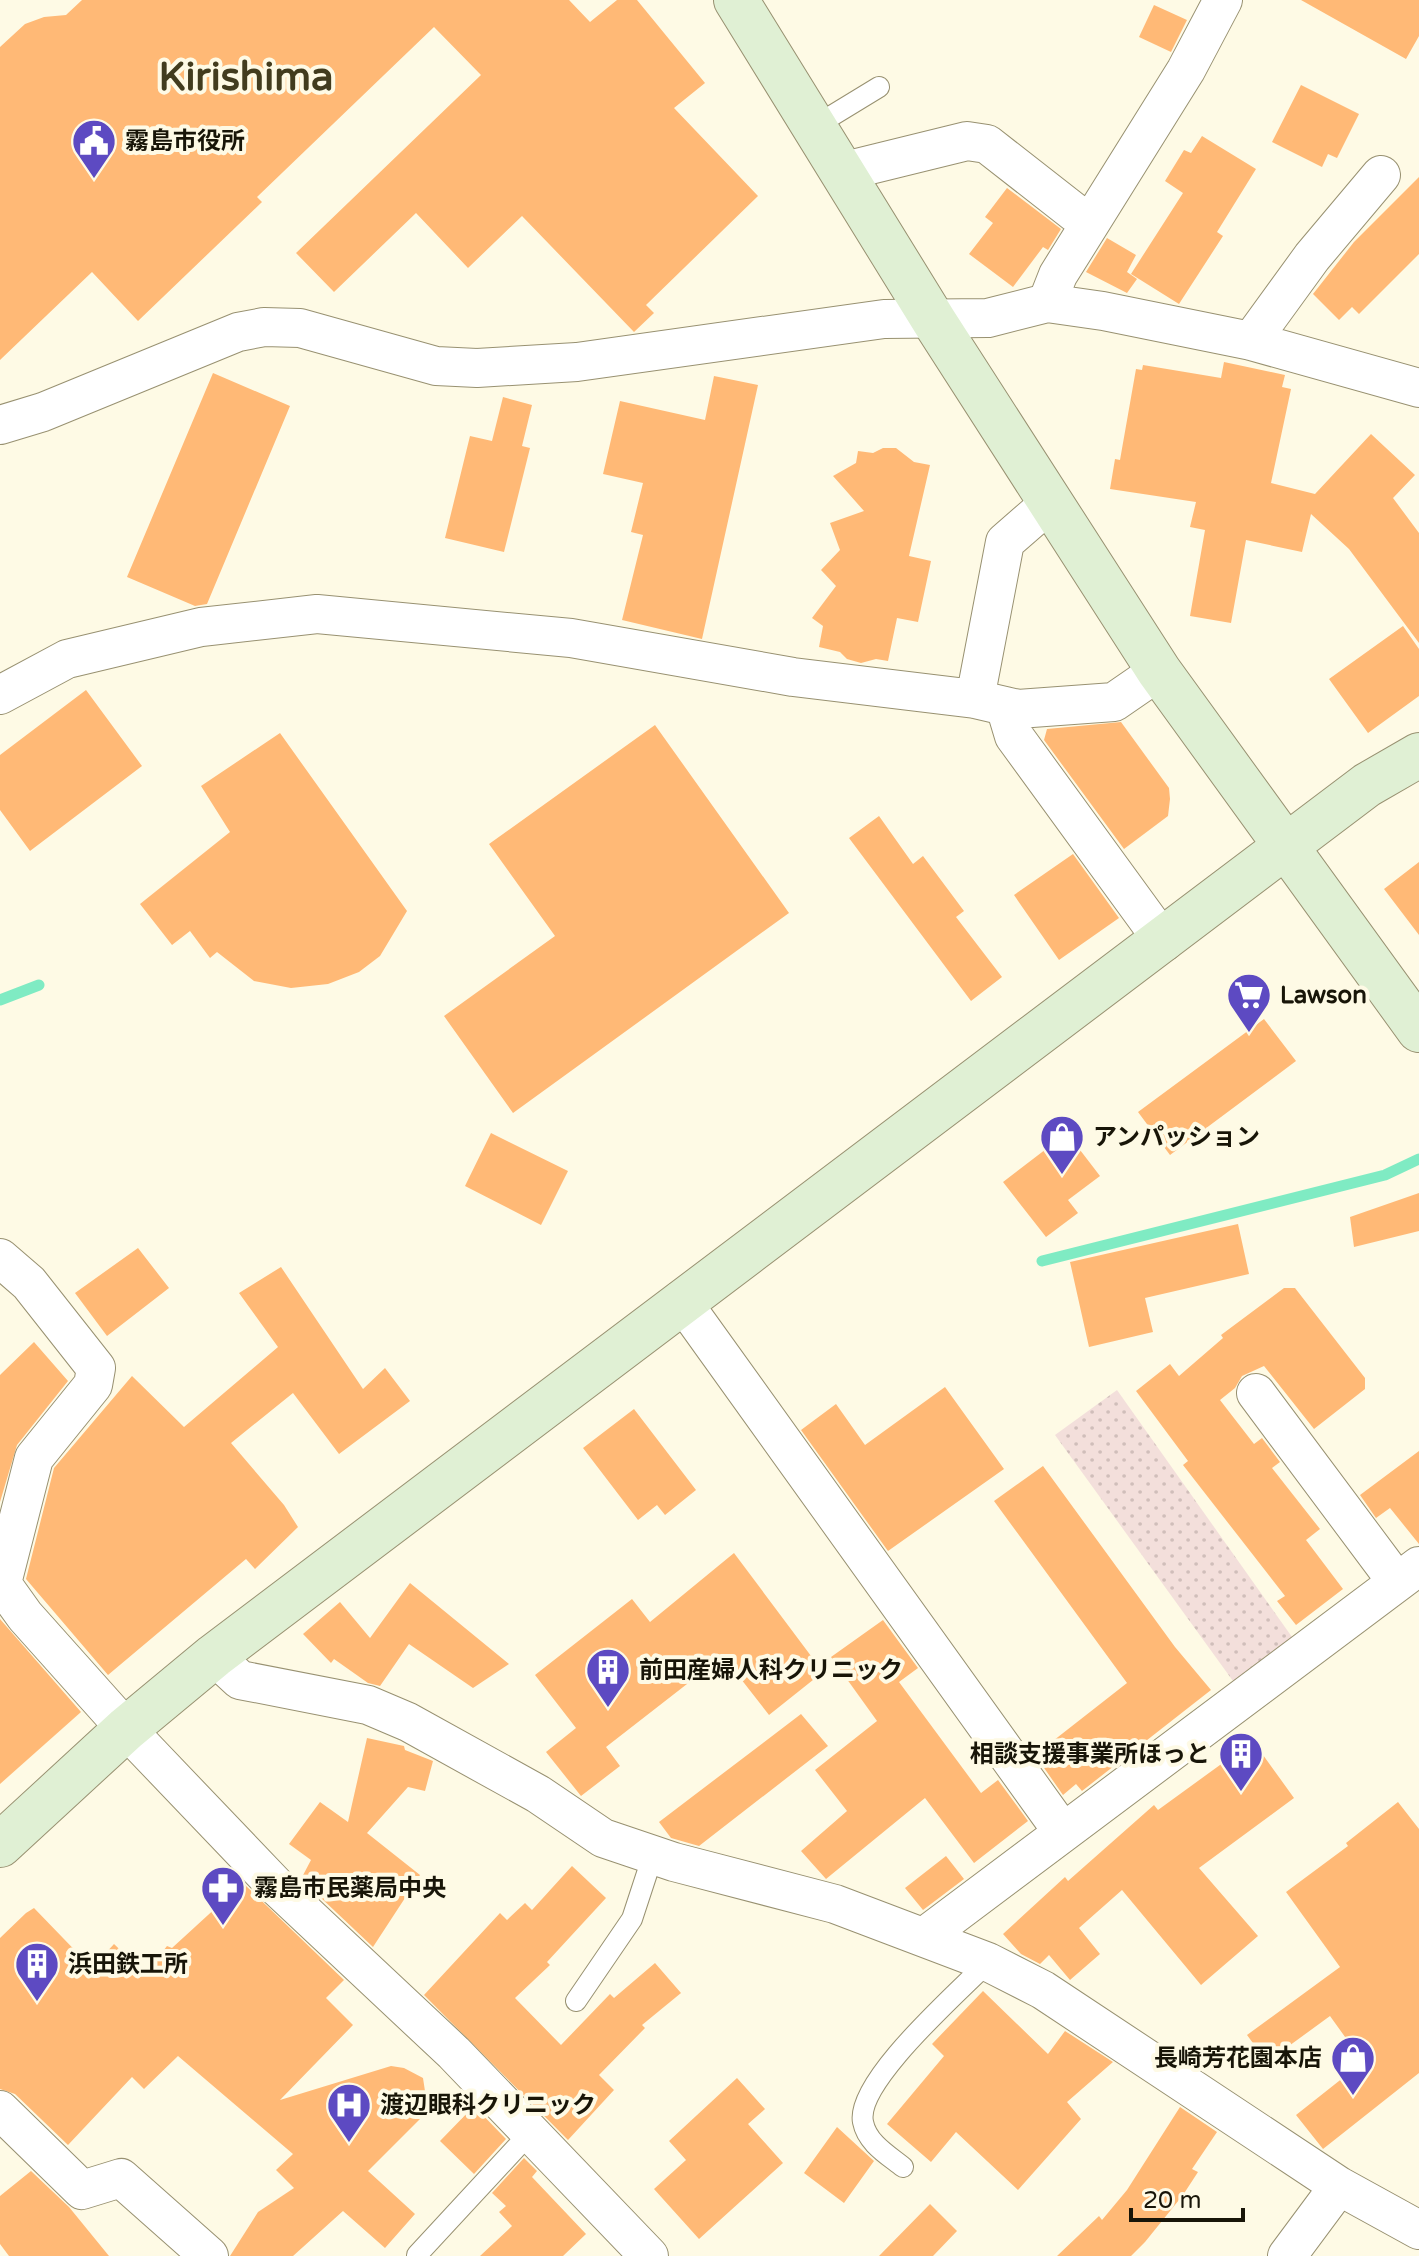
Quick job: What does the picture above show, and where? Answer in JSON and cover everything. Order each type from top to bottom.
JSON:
[{"type":"street","points":[[736,0],[934,321],[1159,671],[1419,1030]]},
{"type":"street","points":[[1047,303],[1058,275],[1088,223],[1186,70],[1223,0]]},
{"type":"street","points":[[841,172],[967,141],[987,144],[1088,223]]},
{"type":"street","points":[[1251,341],[1312,257],[1381,175]]},
{"type":"street","points":[[0,425],[43,412],[238,332],[264,327],[300,328],[436,366],[477,368],[577,362],[884,319],[934,321],[988,318],[1047,303],[1251,341],[1419,388]]},
{"type":"street","points":[[1051,502],[1005,542],[990,702],[1164,942]]},
{"type":"street","points":[[0,695],[67,659],[201,627],[317,614],[571,638],[793,677],[990,702],[1018,709],[1114,702],[1159,671]]},
{"type":"street","points":[[0,1845],[126,1729],[214,1656],[681,1300],[1286,850],[1367,785],[1419,755]]},
{"type":"street","points":[[0,1258],[29,1283],[96,1368],[93,1385],[34,1458],[1,1585],[126,1729],[276,1886],[454,2053],[649,2256]]},
{"type":"street","points":[[681,1300],[1062,1831]]},
{"type":"street","points":[[924,1937],[1408,1574],[1256,1393]]},
{"type":"street","points":[[214,1656],[240,1680],[368,1705],[408,1722],[538,1794],[603,1838],[653,1855],[835,1904],[988,1962],[1043,1990],[1339,2186],[1419,2230]]},
{"type":"street","points":[[0,2110],[82,2190],[121,2178],[209,2256]]},
{"type":"street","points":[[1287,2256],[1339,2186]]},
{"type":"lane","points":[[815,126],[879,87]]},
{"type":"lane","points":[[576,2001],[632,1919],[653,1855]]},
{"type":"lane","points":[[903,2167],[874,2144],[863,2124],[862,2102],[898,2052],[988,1962]]},
{"type":"lane","points":[[417,2255],[529,2134]]},
{"type":"shaded area","points":[[1117,1390],[1292,1637],[1233,1681],[1055,1435]]},
{"type":"building","points":[[82,0],[569,0],[590,22],[617,0],[637,0],[705,83],[674,108],[758,196],[646,305],[654,313],[634,332],[522,216],[468,268],[416,213],[334,292],[296,253],[481,75],[434,27],[257,197],[262,202],[138,321],[92,272],[0,360],[0,47],[25,24],[44,17],[66,15]]},
{"type":"building","points":[[1301,0],[1419,0],[1419,36],[1406,59]]},
{"type":"building","points":[[1154,5],[1187,20],[1171,52],[1139,37]]},
{"type":"building","points":[[1301,85],[1359,114],[1337,158],[1328,154],[1322,167],[1272,142]]},
{"type":"building","points":[[1202,136],[1256,169],[1217,232],[1223,236],[1179,304],[1131,274],[1183,193],[1165,181],[1184,150],[1191,153]]},
{"type":"building","points":[[1419,177],[1419,254],[1359,314],[1352,307],[1339,320],[1313,294],[1354,242]]},
{"type":"building","points":[[1007,188],[1061,229],[1048,250],[1043,247],[1013,287],[969,254],[993,223],[985,217]]},
{"type":"building","points":[[1107,238],[1136,255],[1127,272],[1137,279],[1127,293],[1086,272]]},
{"type":"building","points":[[1224,362],[1285,375],[1282,387],[1291,389],[1271,483],[1315,494],[1371,434],[1415,475],[1393,498],[1419,533],[1419,643],[1349,549],[1311,514],[1302,552],[1246,540],[1231,623],[1190,616],[1205,530],[1190,527],[1196,502],[1110,489],[1115,459],[1120,460],[1136,369],[1142,370],[1143,365],[1221,378]]},
{"type":"building","points":[[213,373],[290,406],[207,604],[195,606],[127,577]]},
{"type":"building","points":[[714,376],[758,385],[702,639],[622,620],[643,535],[631,532],[643,483],[603,474],[620,401],[705,420]]},
{"type":"building","points":[[503,397],[532,405],[522,446],[530,448],[504,552],[445,538],[470,436],[492,441]]},
{"type":"building","points":[[883,448],[896,448],[914,462],[930,465],[909,556],[931,561],[918,622],[897,618],[888,661],[876,659],[861,663],[847,659],[840,652],[819,647],[823,626],[812,618],[836,586],[821,570],[840,550],[830,523],[864,511],[833,476],[856,463],[858,451],[873,453]]},
{"type":"building","points":[[1403,626],[1419,649],[1419,696],[1368,733],[1329,679]]},
{"type":"building","points":[[86,690],[142,766],[30,851],[0,810],[0,755]]},
{"type":"building","points":[[1121,722],[1169,788],[1170,799],[1168,816],[1124,849],[1044,740],[1047,729]]},
{"type":"building","points":[[655,725],[789,913],[513,1113],[444,1016],[555,936],[489,844]]},
{"type":"building","points":[[280,733],[407,911],[380,956],[359,972],[328,984],[291,988],[254,981],[217,952],[210,958],[190,931],[172,945],[140,904],[230,832],[201,786]]},
{"type":"building","points":[[879,816],[913,864],[923,856],[964,911],[956,917],[1002,977],[971,1001],[849,838]]},
{"type":"building","points":[[1073,854],[1119,918],[1059,960],[1014,895]]},
{"type":"building","points":[[1419,862],[1419,935],[1384,889]]},
{"type":"building","points":[[1264,1019],[1296,1061],[1170,1155],[1138,1112]]},
{"type":"building","points":[[491,1133],[568,1171],[541,1225],[465,1186]]},
{"type":"building","points":[[1067,1133],[1100,1176],[1068,1200],[1078,1213],[1046,1237],[1003,1182]]},
{"type":"building","points":[[1419,1193],[1419,1231],[1354,1247],[1350,1217]]},
{"type":"building","points":[[1238,1224],[1249,1274],[1145,1298],[1153,1332],[1089,1347],[1070,1262]]},
{"type":"building","points":[[138,1248],[169,1288],[107,1336],[75,1293]]},
{"type":"building","points":[[281,1267],[363,1389],[385,1368],[410,1401],[339,1454],[293,1393],[231,1443],[284,1505],[298,1527],[255,1569],[246,1559],[108,1675],[26,1579],[54,1468],[132,1376],[184,1427],[278,1347],[239,1293]]},
{"type":"building","points":[[1284,1288],[1295,1288],[1365,1378],[1365,1389],[1314,1429],[1264,1366],[1242,1376],[1235,1388],[1220,1400],[1254,1444],[1262,1438],[1280,1462],[1272,1468],[1320,1529],[1306,1540],[1343,1589],[1296,1625],[1277,1601],[1285,1596],[1183,1465],[1188,1461],[1136,1391],[1170,1364],[1179,1376],[1223,1338],[1221,1335]]},
{"type":"building","points":[[34,1342],[68,1381],[17,1445],[0,1502],[0,1375]]},
{"type":"building","points":[[945,1387],[1004,1469],[888,1551],[801,1430],[836,1404],[865,1445]]},
{"type":"building","points":[[634,1409],[696,1490],[665,1515],[657,1505],[638,1520],[583,1448]]},
{"type":"building","points":[[1419,1451],[1419,1544],[1390,1508],[1376,1518],[1360,1495]]},
{"type":"building","points":[[1043,1466],[1175,1647],[1211,1690],[1082,1791],[1076,1784],[1063,1795],[1035,1755],[1127,1683],[994,1501]]},
{"type":"building","points":[[734,1553],[823,1672],[769,1715],[723,1656],[606,1747],[620,1766],[581,1796],[546,1752],[576,1728],[535,1675],[632,1599],[650,1622]]},
{"type":"building","points":[[410,1583],[509,1664],[473,1688],[409,1644],[380,1686],[368,1683],[334,1659],[331,1663],[303,1634],[340,1602],[370,1638]]},
{"type":"building","points":[[0,1619],[81,1712],[0,1784]]},
{"type":"building","points":[[883,1620],[918,1668],[899,1682],[981,1793],[998,1780],[1028,1821],[974,1863],[925,1798],[826,1879],[801,1851],[847,1811],[815,1770],[877,1721],[831,1657]]},
{"type":"building","points":[[801,1714],[828,1746],[699,1846],[671,1838],[659,1822]]},
{"type":"building","points":[[367,1738],[404,1746],[405,1750],[433,1761],[425,1791],[408,1787],[367,1833],[420,1875],[373,1947],[301,1879],[311,1860],[289,1844],[320,1802],[348,1822]]},
{"type":"building","points":[[1253,1741],[1294,1798],[1199,1868],[1258,1936],[1201,1985],[1122,1890],[1079,1928],[1100,1954],[1070,1980],[1049,1955],[1040,1964],[1021,1954],[1003,1934],[1065,1877],[1068,1881],[1154,1805],[1158,1810]]},
{"type":"building","points":[[1398,1802],[1419,1829],[1419,2073],[1323,2149],[1296,2115],[1363,2062],[1330,2016],[1267,2062],[1247,2035],[1340,1967],[1286,1892],[1348,1846],[1346,1843]]},
{"type":"building","points":[[946,1856],[964,1879],[923,1910],[905,1888]]},
{"type":"building","points":[[572,1866],[606,1898],[547,1962],[550,1965],[515,1998],[561,2045],[610,1994],[614,1998],[655,1963],[681,1993],[642,2025],[645,2028],[599,2075],[614,2090],[568,2140],[424,1995],[500,1913],[507,1920],[525,1903],[532,1910]]},
{"type":"building","points":[[243,1883],[344,1980],[326,1998],[353,2025],[280,2100],[391,2066],[404,2068],[423,2078],[428,2111],[368,2171],[415,2214],[385,2248],[343,2211],[293,2256],[230,2256],[258,2212],[294,2188],[276,2170],[293,2154],[178,2056],[144,2089],[132,2077],[68,2145],[15,2094],[0,2089],[0,1938],[26,1913],[34,1908],[92,1968],[114,1944],[145,1974],[167,1946],[172,1948]]},
{"type":"building","points":[[983,1991],[1048,2054],[1065,2031],[1113,2062],[1067,2102],[1081,2119],[1018,2190],[956,2132],[931,2162],[887,2124],[944,2056],[932,2044]]},
{"type":"building","points":[[737,2078],[765,2109],[748,2124],[783,2163],[699,2239],[654,2189],[686,2160],[669,2141]]},
{"type":"building","points":[[474,2106],[506,2139],[474,2174],[440,2141]]},
{"type":"building","points":[[1180,2107],[1217,2132],[1192,2169],[1198,2172],[1183,2195],[1145,2242],[1131,2256],[1057,2256],[1099,2216],[1102,2220],[1127,2190]]},
{"type":"building","points":[[837,2127],[874,2161],[844,2203],[804,2173]]},
{"type":"building","points":[[524,2158],[537,2171],[532,2177],[586,2234],[563,2256],[480,2256],[512,2226],[499,2212],[506,2206],[492,2193]]},
{"type":"building","points":[[31,2171],[69,2207],[109,2256],[9,2256],[0,2244],[0,2196]]},
{"type":"building","points":[[930,2204],[957,2231],[933,2256],[879,2256]]},
{"type":"waterway","points":[[0,1000],[39,985]]},
{"type":"waterway","points":[[1042,1261],[1385,1175],[1419,1159]]},
{"type":"place","name":"霧島市役所","points":[[94,180]]},
{"type":"place","name":"Lawson","points":[[1249,1034]]},
{"type":"place","name":"アンパッション","points":[[1062,1176]]},
{"type":"place","name":"前田産婦人科クリニック","points":[[608,1709]]},
{"type":"place","name":"相談支援事業所ほっと","points":[[1241,1793]]},
{"type":"place","name":"霧島市民薬局中央","points":[[223,1927]]},
{"type":"place","name":"浜田鉄工所","points":[[37,2003]]},
{"type":"place","name":"長崎芳花園本店","points":[[1353,2097]]},
{"type":"place","name":"渡辺眼科クリニック","points":[[349,2144]]},
{"type":"district","name":"Kirishima","points":[[246,77]]}]
